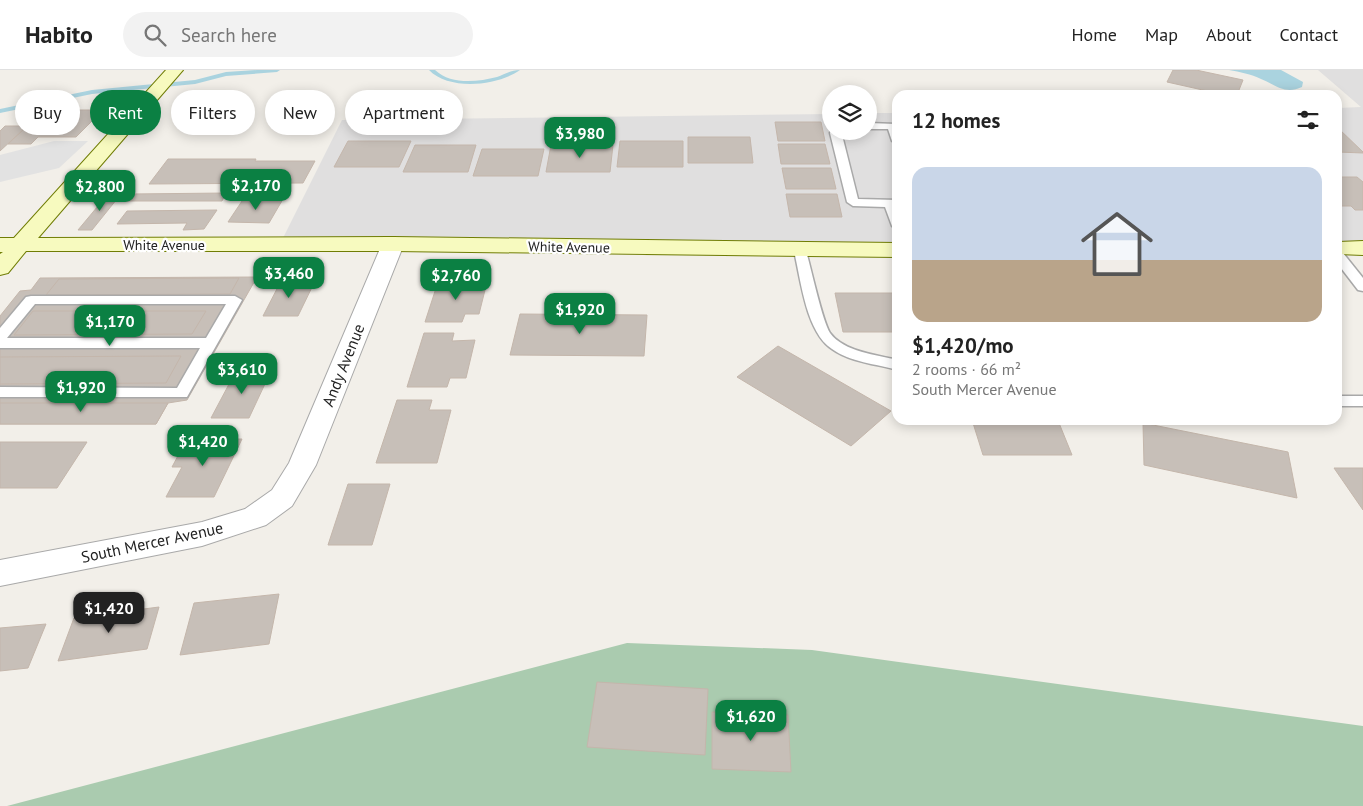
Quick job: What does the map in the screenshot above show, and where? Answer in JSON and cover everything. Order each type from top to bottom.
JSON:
[{"type":"street","points":[[0,268],[11,245],[175,71]]},
{"type":"street","name":"White Avenue","points":[[11,245],[393,244],[800,251],[892,250]]},
{"type":"street","name":"Andy Avenue","points":[[290,485],[302,465],[393,244]]},
{"type":"street","points":[[1342,248],[1363,248]]},
{"type":"street","name":"South Mercer Avenue","points":[[0,573],[202,534],[255,518],[282,498],[290,485]]},
{"type":"lane","points":[[877,126],[892,126]]},
{"type":"lane","points":[[837,140],[853,202],[892,204]]},
{"type":"lane","points":[[800,251],[818,319],[824,334],[837,346],[854,354],[892,365]]},
{"type":"lane","points":[[1342,261],[1363,287]]},
{"type":"lane","points":[[0,337],[31,300],[235,300],[182,393],[0,392]]},
{"type":"lane","points":[[0,343],[210,343]]},
{"type":"lane","points":[[1342,401],[1363,401]]},
{"type":"shaded area","points":[[1318,70],[1363,70],[1363,248],[1342,248],[1342,108],[1361,107]]},
{"type":"shaded area","points":[[877,113],[892,113],[892,250],[280,244],[342,120],[345,120],[345,135],[463,135],[463,119],[822,114],[822,140],[877,140]]},
{"type":"shaded area","points":[[54,141],[88,141],[59,168],[0,182],[0,155]]},
{"type":"green space","points":[[627,643],[812,650],[1363,726],[1363,806],[7,806]]},
{"type":"water","points":[[1229,70],[1281,70],[1303,82],[1302,87],[1286,90],[1253,76]]},
{"type":"building","points":[[1173,70],[1196,70],[1243,80],[1239,90],[1203,90],[1167,82]]},
{"type":"building","points":[[80,110],[90,110],[90,123],[80,133]]},
{"type":"building","points":[[775,122],[821,122],[822,140],[825,141],[778,141]]},
{"type":"building","points":[[5,126],[15,126],[15,135],[17,135],[0,151],[0,131]]},
{"type":"building","points":[[1342,132],[1363,152],[1342,152]]},
{"type":"building","points":[[18,135],[78,135],[76,137],[38,137],[31,144],[8,144]]},
{"type":"building","points":[[688,137],[750,137],[753,163],[688,163]]},
{"type":"building","points":[[348,141],[411,141],[399,167],[334,167]]},
{"type":"building","points":[[620,141],[683,141],[683,167],[617,167]]},
{"type":"building","points":[[778,144],[825,144],[830,164],[781,164]]},
{"type":"building","points":[[415,145],[476,145],[468,172],[403,172]]},
{"type":"building","points":[[551,145],[613,145],[610,172],[546,172]]},
{"type":"building","points":[[482,149],[544,149],[538,176],[473,176]]},
{"type":"building","points":[[168,159],[315,161],[303,183],[149,184]]},
{"type":"building","points":[[782,168],[831,168],[836,189],[786,189]]},
{"type":"building","points":[[1342,177],[1357,177],[1363,182],[1363,210],[1355,210],[1351,206],[1342,206]]},
{"type":"building","points":[[226,193],[222,201],[124,201],[130,194]]},
{"type":"building","points":[[108,194],[121,194],[92,230],[78,230]]},
{"type":"building","points":[[786,194],[837,194],[842,217],[790,217]]},
{"type":"building","points":[[244,198],[283,199],[269,223],[228,222]]},
{"type":"building","points":[[217,210],[204,229],[183,230],[187,223],[117,224],[127,211]]},
{"type":"building","points":[[257,277],[187,400],[168,403],[156,424],[0,424],[0,316],[20,291],[31,290],[40,278]]},
{"type":"building","points":[[239,278],[230,294],[46,295],[59,279]]},
{"type":"building","points":[[281,281],[315,281],[298,316],[263,316]]},
{"type":"building","points":[[438,282],[487,282],[479,314],[465,314],[462,322],[425,322]]},
{"type":"building","points":[[835,293],[892,293],[892,332],[843,332]]},
{"type":"building","points":[[33,311],[206,311],[192,334],[14,335]]},
{"type":"building","points":[[520,314],[647,315],[644,356],[510,355]]},
{"type":"building","points":[[424,333],[454,333],[452,341],[475,340],[466,378],[450,378],[447,387],[407,387]]},
{"type":"building","points":[[778,346],[891,411],[851,446],[737,377]]},
{"type":"building","points":[[181,356],[166,383],[0,384],[0,357]]},
{"type":"building","points":[[236,371],[271,371],[249,418],[211,418]]},
{"type":"building","points":[[397,400],[432,400],[429,410],[451,410],[437,463],[376,463]]},
{"type":"building","points":[[0,403],[168,403],[156,424],[0,424]]},
{"type":"building","points":[[974,425],[1060,425],[1072,455],[983,455]]},
{"type":"building","points":[[1143,425],[1153,425],[1288,452],[1297,498],[1144,465]]},
{"type":"building","points":[[187,439],[242,439],[214,497],[166,497],[182,467],[172,467]]},
{"type":"building","points":[[0,442],[87,442],[57,488],[0,488]]},
{"type":"building","points":[[1334,468],[1363,468],[1363,510]]},
{"type":"building","points":[[348,484],[390,484],[372,545],[328,545]]},
{"type":"building","points":[[279,594],[269,644],[180,655],[194,603]]},
{"type":"building","points":[[159,607],[147,649],[58,661],[74,618]]},
{"type":"building","points":[[46,624],[28,668],[0,671],[0,628]]},
{"type":"building","points":[[597,682],[708,689],[705,755],[587,747]]},
{"type":"building","points":[[712,712],[788,715],[791,772],[712,769]]},
{"type":"waterway","points":[[0,111],[92,92],[195,82],[226,74],[277,70]]},
{"type":"waterway","points":[[432,70],[439,77],[449,81],[460,82],[486,81],[517,70]]}]
